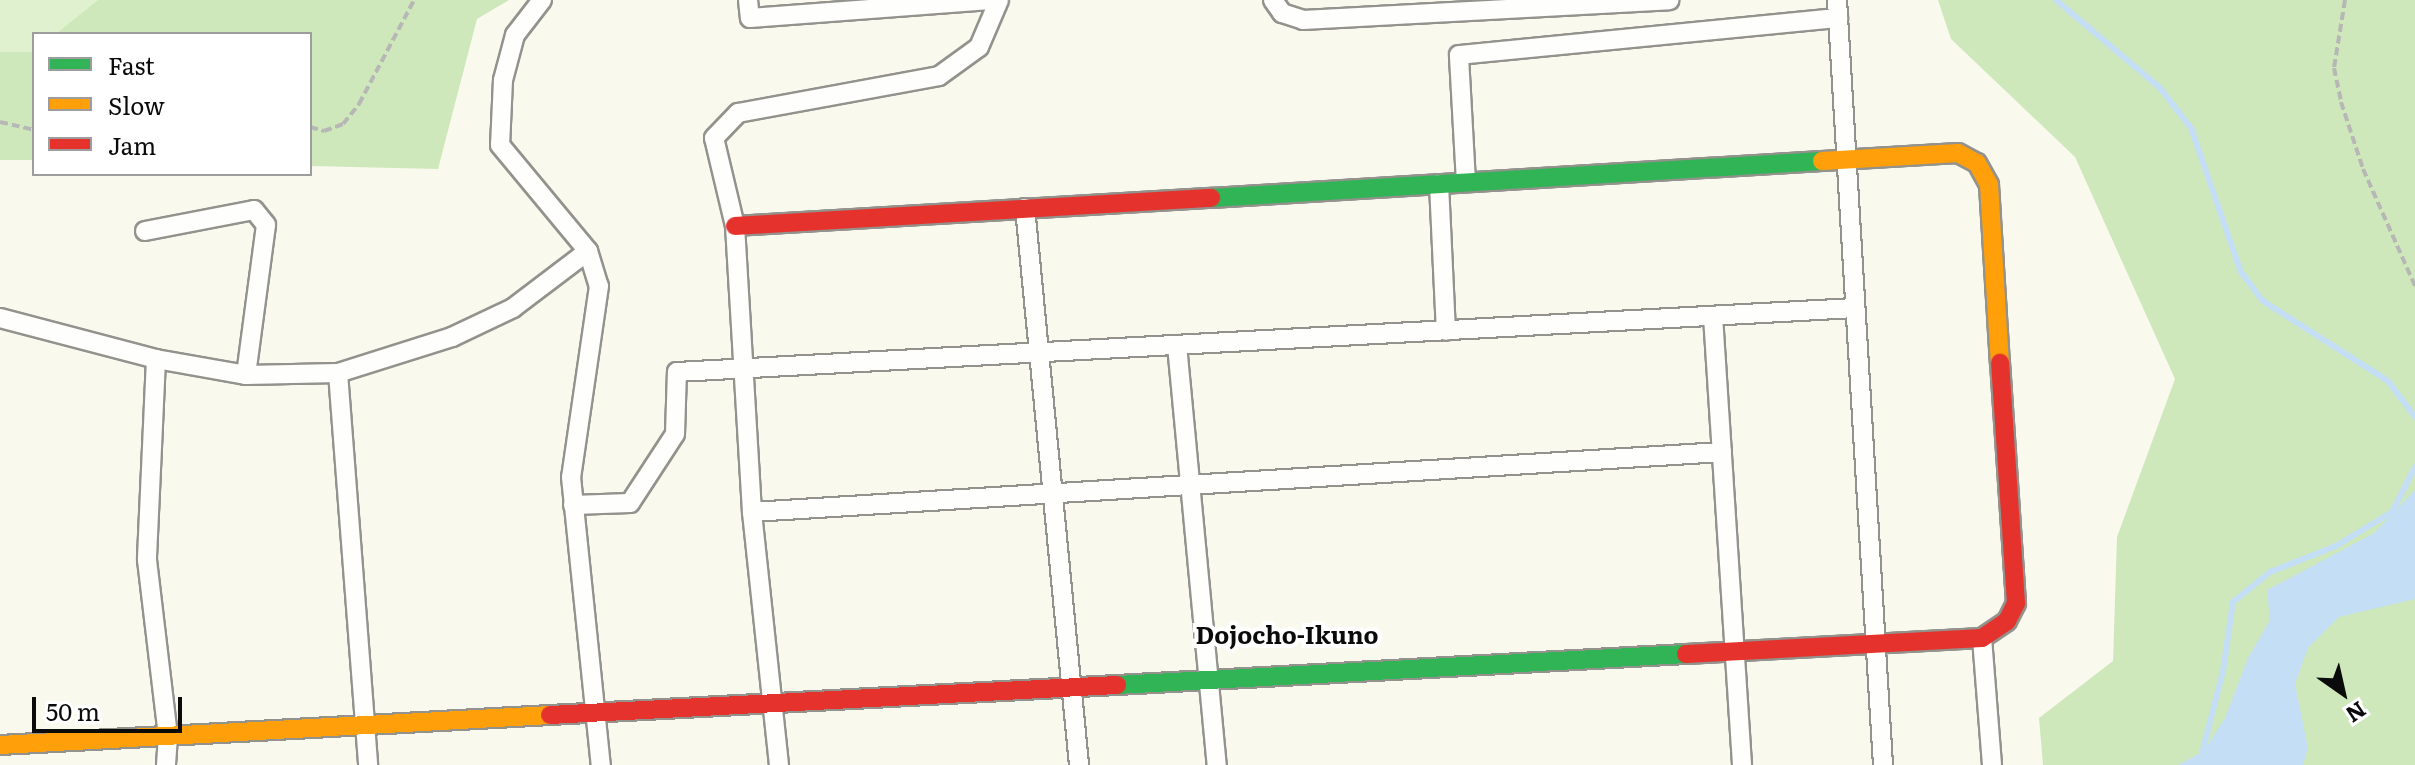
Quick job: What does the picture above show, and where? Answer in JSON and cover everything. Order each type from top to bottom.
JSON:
[{"type":"street","points":[[542,0],[515,35],[503,80],[500,145],[588,251],[599,286],[571,477],[601,765]]},
{"type":"street","points":[[748,0],[750,18],[883,4],[990,0]]},
{"type":"street","points":[[779,765],[752,512],[735,226],[714,138],[738,113],[939,76],[979,47],[999,0]]},
{"type":"street","points":[[1273,0],[1282,13],[1303,20],[1669,0]]},
{"type":"street","points":[[1466,182],[1459,55],[1837,9],[1883,765]]},
{"type":"street","points":[[0,745],[1982,638],[2007,621],[2016,603],[1989,185],[1977,163],[1958,153],[735,226]]},
{"type":"street","points":[[1439,184],[1446,331]]},
{"type":"street","points":[[1025,208],[1079,765]]},
{"type":"street","points":[[145,231],[254,210],[266,225],[246,375]]},
{"type":"street","points":[[0,318],[156,359],[246,375],[338,373],[452,337],[513,308],[588,251]]},
{"type":"street","points":[[573,505],[630,503],[675,434],[677,372],[1855,308]]},
{"type":"street","points":[[1713,316],[1742,765]]},
{"type":"street","points":[[1177,345],[1217,765]]},
{"type":"street","points":[[156,359],[147,560],[168,736],[166,765]]},
{"type":"street","points":[[338,373],[368,765]]},
{"type":"street","points":[[752,512],[1722,452]]},
{"type":"street","points":[[1982,638],[1992,765]]},
{"type":"path","points":[[312,128],[324,131],[343,124],[359,104],[414,0]]},
{"type":"path","points":[[2345,0],[2334,68],[2341,102],[2363,169],[2415,286]]},
{"type":"path","points":[[0,122],[32,130]]},
{"type":"green space","points":[[0,0],[172,0],[111,32],[32,32],[32,74],[0,91]]},
{"type":"green space","points":[[98,0],[509,0],[477,19],[438,169],[312,166],[312,32],[58,32]]},
{"type":"green space","points":[[1938,0],[2415,0],[2415,765],[2043,765],[2039,718],[2113,661],[2117,537],[2175,379],[2075,157],[1951,39]]},
{"type":"green space","points":[[0,52],[32,52],[32,160],[0,160]]},
{"type":"water","points":[[2415,490],[2415,599],[2339,617],[2308,648],[2295,684],[2308,748],[2303,765],[2178,765],[2204,751],[2225,718],[2248,658],[2270,620],[2267,590],[2374,533]]},
{"type":"waterway","points":[[2056,0],[2160,88],[2191,128],[2241,272],[2263,301],[2388,381],[2415,417]]},
{"type":"waterway","points":[[2199,765],[2223,671],[2233,602],[2270,572],[2336,546],[2392,512],[2415,467]]},
{"type":"traffic: fast","points":[[1211,198],[1822,161]]},
{"type":"traffic: fast","points":[[1117,685],[1686,654]]},
{"type":"traffic: slow","points":[[1822,161],[1958,153],[1977,163],[1989,185],[2000,363]]},
{"type":"traffic: slow","points":[[0,745],[550,715]]},
{"type":"traffic: jam","points":[[735,226],[1211,198]]},
{"type":"traffic: jam","points":[[1686,654],[1982,638],[2007,621],[2016,603],[2000,363]]},
{"type":"traffic: jam","points":[[550,715],[1117,685]]},
{"type":"district","name":"Dojocho-Ikuno","points":[[1287,634]]}]
